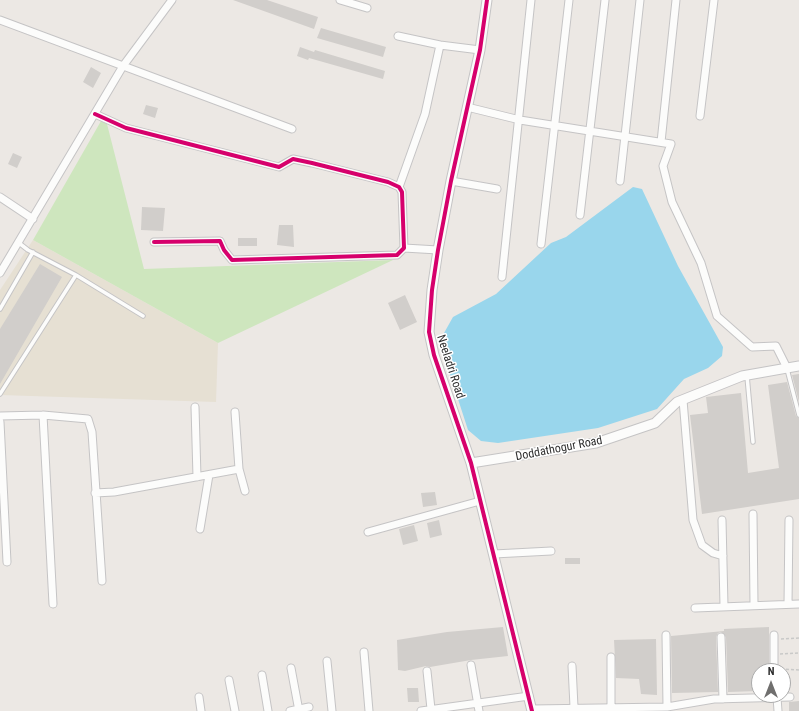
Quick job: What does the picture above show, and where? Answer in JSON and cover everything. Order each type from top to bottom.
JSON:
[{"type":"street","points":[[0,273],[123,66],[172,0]]},
{"type":"street","points":[[340,0],[367,8]]},
{"type":"street","name":"Neeladri Road","points":[[487,0],[480,50],[451,181],[438,250],[428,332],[434,355],[471,463],[532,710]]},
{"type":"street","points":[[502,277],[532,0]]},
{"type":"street","points":[[541,244],[569,0]]},
{"type":"street","points":[[580,215],[605,0]]},
{"type":"street","points":[[620,181],[640,0]]},
{"type":"street","points":[[661,142],[676,0]]},
{"type":"street","points":[[700,116],[714,0]]},
{"type":"street","points":[[0,20],[292,129]]},
{"type":"street","points":[[398,36],[440,45],[480,50]]},
{"type":"street","points":[[399,187],[425,114],[440,45]]},
{"type":"street","points":[[467,107],[520,120],[671,144],[663,166],[672,202],[701,263],[717,316],[752,347],[776,346],[787,368]]},
{"type":"street","points":[[95,114],[126,128],[279,167],[293,159],[388,182],[399,187],[402,192],[404,248],[397,255],[232,260],[224,250],[220,241],[154,242]]},
{"type":"street","points":[[451,181],[497,189]]},
{"type":"street","points":[[0,197],[33,219]]},
{"type":"street","points":[[404,248],[438,250]]},
{"type":"street","name":"Doddathogur Road","points":[[471,463],[596,443],[655,423],[677,402],[747,375],[799,366]]},
{"type":"street","points":[[683,400],[693,520],[702,545],[713,553],[723,556]]},
{"type":"street","points":[[195,407],[197,477]]},
{"type":"street","points":[[235,412],[239,469],[245,491]]},
{"type":"street","points":[[0,416],[43,415],[88,419],[92,432],[102,581]]},
{"type":"street","points":[[43,415],[53,604]]},
{"type":"street","points":[[0,422],[3,520],[8,562]]},
{"type":"street","points":[[95,493],[114,492],[239,469]]},
{"type":"street","points":[[200,529],[209,475]]},
{"type":"street","points":[[368,532],[480,501]]},
{"type":"street","points":[[753,514],[754,605]]},
{"type":"street","points":[[722,520],[724,606]]},
{"type":"street","points":[[788,520],[788,604]]},
{"type":"street","points":[[494,554],[551,551]]},
{"type":"street","points":[[695,608],[799,604]]},
{"type":"street","points":[[666,635],[667,707]]},
{"type":"street","points":[[722,637],[723,699]]},
{"type":"street","points":[[775,663],[777,637]]},
{"type":"street","points":[[364,652],[369,711]]},
{"type":"street","points":[[611,657],[611,707]]},
{"type":"street","points":[[327,661],[332,711]]},
{"type":"street","points":[[471,665],[479,711]]},
{"type":"street","points":[[572,666],[574,707]]},
{"type":"street","points":[[291,668],[299,710]]},
{"type":"street","points":[[427,671],[434,710]]},
{"type":"street","points":[[262,675],[268,711]]},
{"type":"street","points":[[229,680],[235,711]]},
{"type":"street","points":[[421,711],[529,696]]},
{"type":"street","points":[[199,697],[201,711]]},
{"type":"street","points":[[532,710],[574,707],[667,707],[723,699],[751,697]]},
{"type":"street","points":[[694,703],[694,711]]},
{"type":"street","points":[[290,711],[309,707]]},
{"type":"lane","points":[[19,243],[76,275],[142,316]]},
{"type":"lane","points":[[0,309],[33,252]]},
{"type":"lane","points":[[0,394],[76,275]]},
{"type":"lane","points":[[787,368],[799,416]]},
{"type":"lane","points":[[747,375],[753,442]]},
{"type":"path","points":[[777,637],[799,638]]},
{"type":"path","points":[[781,659],[780,654],[799,653]]},
{"type":"shaded area","points":[[33,240],[218,343],[216,402],[0,395],[0,290]]},
{"type":"green space","points":[[101,121],[107,124],[144,269],[393,260],[218,343],[33,240]]},
{"type":"water","points":[[633,187],[642,189],[678,266],[723,347],[722,356],[708,368],[684,379],[657,409],[598,428],[498,443],[481,441],[468,430],[447,365],[444,333],[453,317],[496,294],[551,243],[566,237]]},
{"type":"building","points":[[233,0],[267,0],[318,17],[314,29]]},
{"type":"building","points":[[321,28],[386,47],[383,57],[317,38]]},
{"type":"building","points":[[300,47],[385,71],[383,79],[297,56]]},
{"type":"building","points":[[91,67],[101,73],[93,88],[83,82]]},
{"type":"building","points":[[146,105],[158,108],[155,118],[143,114]]},
{"type":"building","points":[[13,153],[22,157],[17,168],[8,164]]},
{"type":"building","points":[[142,207],[165,208],[163,231],[141,230]]},
{"type":"building","points":[[279,225],[293,225],[294,247],[277,245]]},
{"type":"building","points":[[238,238],[257,238],[257,246],[238,246]]},
{"type":"building","points":[[40,264],[62,277],[0,384],[0,329]]},
{"type":"building","points":[[405,295],[417,322],[400,330],[388,303]]},
{"type":"building","points":[[799,374],[799,402],[792,375]]},
{"type":"building","points":[[787,382],[796,416],[799,418],[799,499],[702,514],[690,415],[708,413],[706,397],[741,393],[748,473],[779,468],[768,385]]},
{"type":"building","points":[[435,492],[437,505],[423,507],[421,493]]},
{"type":"building","points":[[439,520],[442,535],[430,538],[427,523]]},
{"type":"building","points":[[414,525],[418,541],[403,545],[399,529]]},
{"type":"building","points":[[565,558],[580,558],[580,564],[565,564]]},
{"type":"building","points":[[503,627],[508,656],[471,660],[430,667],[426,666],[405,671],[398,670],[397,640],[447,632]]},
{"type":"building","points":[[769,627],[769,663],[751,663],[751,691],[728,692],[726,637],[721,632],[718,633],[716,637],[718,692],[672,693],[671,636],[724,631],[724,629]]},
{"type":"building","points":[[656,639],[657,695],[641,694],[639,679],[616,678],[614,640]]},
{"type":"building","points":[[407,688],[418,688],[419,702],[408,702]]},
{"type":"building","points":[[799,701],[799,711],[789,711],[789,703]]},
{"type":"cycle path","points":[[487,0],[480,50],[451,181],[438,250],[432,290],[429,332],[434,355],[471,463],[532,711]]},
{"type":"cycle path","points":[[95,114],[126,128],[279,167],[293,159],[388,182],[399,187],[402,192],[404,248],[397,255],[232,260],[224,250],[220,241],[154,242]]}]
